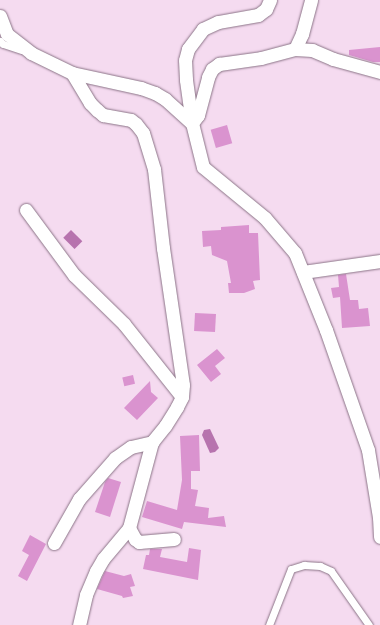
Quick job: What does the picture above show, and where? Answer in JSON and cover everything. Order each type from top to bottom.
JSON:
[{"type":"street","points":[[270,0],[266,10],[258,15],[218,22],[203,28],[188,49],[185,60],[186,80],[192,123],[203,167],[265,218],[295,253],[326,330],[368,450],[379,517],[380,537]]},
{"type":"street","points":[[295,50],[302,34],[311,0]]},
{"type":"street","points":[[0,16],[7,34],[31,53],[72,73],[155,93],[166,99],[192,123]]},
{"type":"street","points":[[192,123],[198,115],[208,77],[212,68],[219,64],[262,58],[295,50],[312,50],[333,59],[380,72]]},
{"type":"street","points":[[72,73],[90,103],[97,110],[103,115],[131,120],[143,133],[154,169],[162,248],[183,385],[182,397],[166,426],[152,442],[129,528],[102,559],[86,595],[79,625]]},
{"type":"street","points":[[26,210],[74,275],[124,324],[182,397]]},
{"type":"street","points":[[302,272],[380,261]]},
{"type":"street","points":[[54,543],[78,499],[115,458],[131,447],[152,442]]},
{"type":"street","points":[[129,528],[135,539],[139,542],[174,539]]},
{"type":"lane","points":[[0,41],[3,44],[31,53]]},
{"type":"lane","points":[[269,625],[291,569],[304,565],[320,566],[331,571],[339,580],[369,625]]},
{"type":"shaded area","points":[[71,230],[82,241],[75,249],[63,238]]},
{"type":"shaded area","points":[[210,429],[219,448],[215,452],[210,453],[202,435],[204,430]]},
{"type":"building","points":[[380,47],[380,62],[373,62],[349,55],[349,50]]},
{"type":"building","points":[[227,125],[232,143],[216,148],[211,130]]},
{"type":"building","points":[[249,225],[249,233],[258,233],[260,280],[253,281],[255,289],[244,293],[229,293],[228,283],[231,283],[227,261],[212,255],[211,246],[203,247],[202,231],[221,230],[221,227]]},
{"type":"building","points":[[346,274],[350,300],[358,300],[359,309],[368,308],[370,326],[342,328],[340,297],[333,298],[331,288],[339,287],[338,275]]},
{"type":"building","points":[[195,313],[216,314],[215,332],[194,331]]},
{"type":"building","points":[[217,349],[225,358],[215,366],[221,374],[211,382],[197,365]]},
{"type":"building","points":[[133,375],[135,384],[124,386],[122,377]]},
{"type":"building","points":[[150,381],[151,392],[158,398],[137,420],[124,408]]},
{"type":"building","points":[[199,435],[200,471],[191,471],[191,489],[198,490],[195,506],[209,508],[208,518],[224,516],[226,527],[184,522],[182,529],[142,517],[147,501],[177,510],[182,480],[180,436]]},
{"type":"building","points":[[108,478],[121,482],[110,517],[95,512],[105,482]]},
{"type":"building","points":[[30,535],[46,544],[27,581],[18,576],[29,555],[22,551]]},
{"type":"building","points":[[189,548],[201,550],[198,580],[143,569],[146,555],[149,555],[150,549],[162,549],[160,557],[187,562]]},
{"type":"building","points":[[105,571],[124,576],[131,574],[135,586],[130,587],[133,596],[123,598],[122,596],[97,589]]}]
